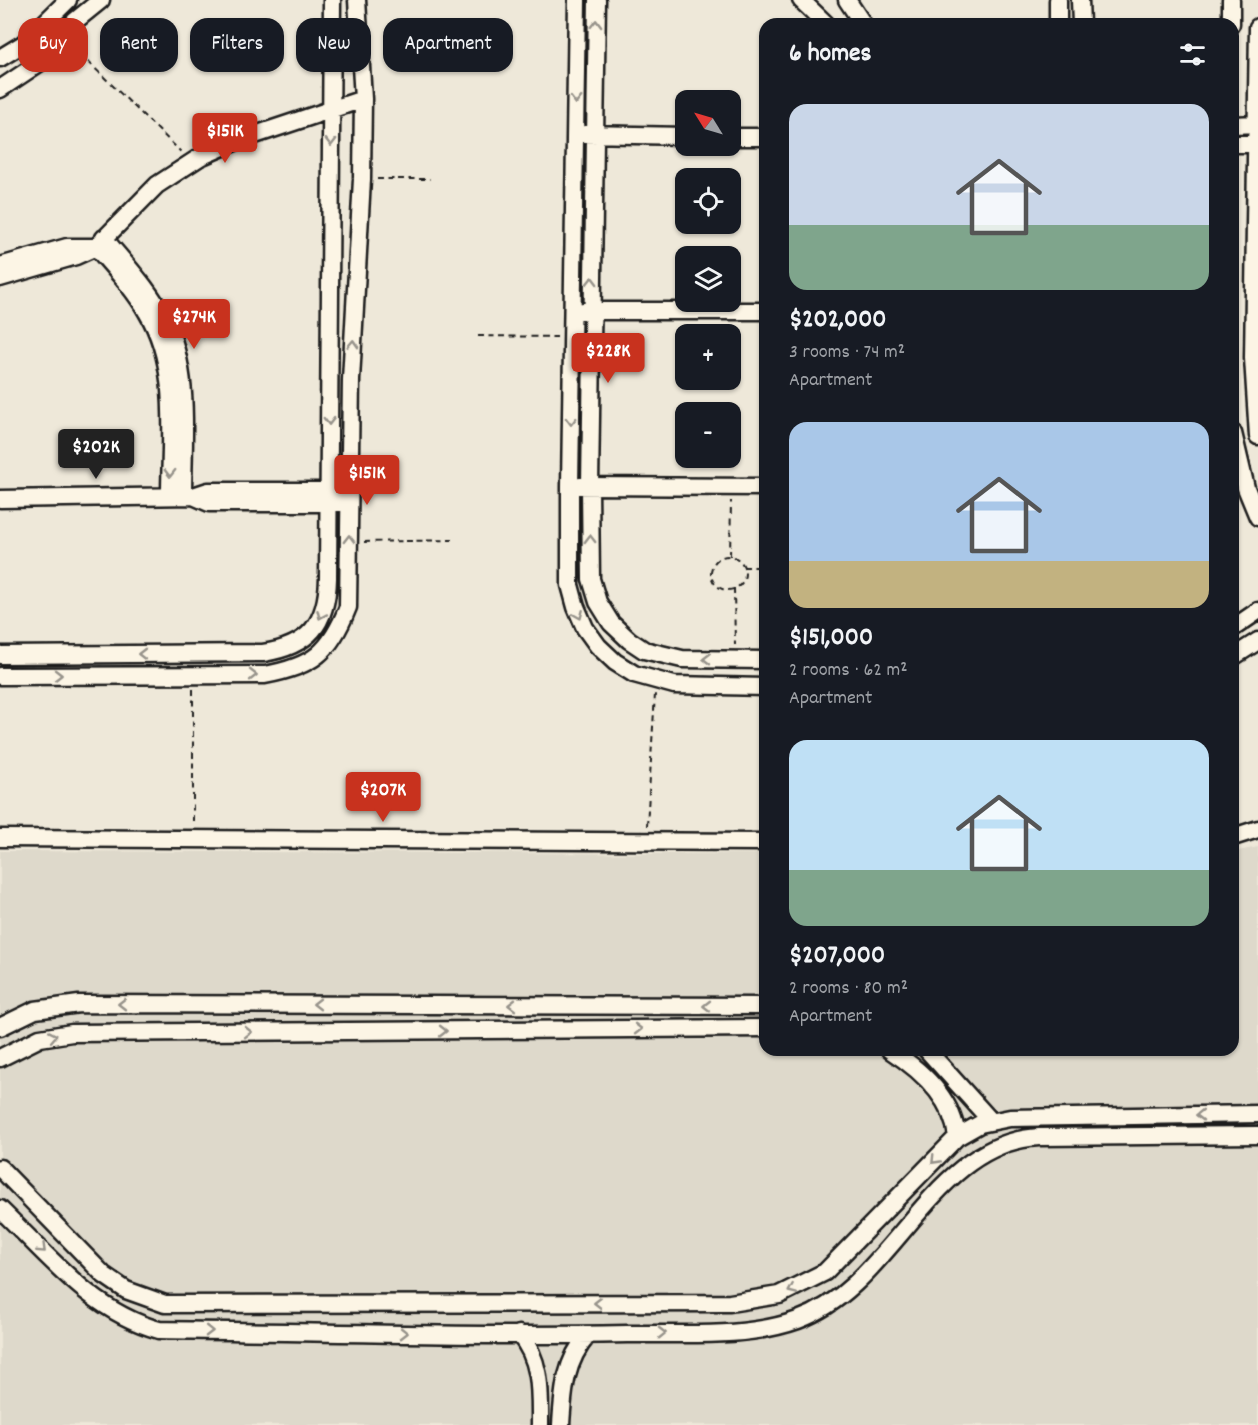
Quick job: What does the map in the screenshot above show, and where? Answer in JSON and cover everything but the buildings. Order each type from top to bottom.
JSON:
[{"type":"street","points":[[0,58],[23,44],[68,0]]},
{"type":"street","points":[[79,18],[101,0]]},
{"type":"street","points":[[0,655],[263,653],[285,650],[305,639],[320,622],[328,601],[332,0]]},
{"type":"street","points":[[0,676],[265,675],[293,670],[318,656],[337,634],[348,607],[351,380],[362,179],[363,99],[357,0]]},
{"type":"street","points":[[577,0],[570,585],[576,607],[591,637],[615,662],[634,674],[655,682],[674,685],[759,687]]},
{"type":"street","points":[[597,0],[590,486],[591,579],[598,603],[611,623],[629,640],[663,656],[682,659],[759,660]]},
{"type":"street","points":[[801,0],[820,18]]},
{"type":"street","points":[[847,0],[860,18]]},
{"type":"street","points":[[1058,0],[1058,18]]},
{"type":"street","points":[[1080,0],[1081,18]]},
{"type":"street","points":[[1231,0],[1231,18]]},
{"type":"street","points":[[1258,27],[1253,358],[1258,436]]},
{"type":"street","points":[[0,89],[26,72]]},
{"type":"street","points":[[0,278],[69,259],[100,243],[157,185],[191,162],[237,141],[363,99]]},
{"type":"street","points":[[1239,125],[1257,124]]},
{"type":"street","points":[[575,134],[675,136]]},
{"type":"street","points":[[741,136],[759,137]]},
{"type":"street","points":[[1239,144],[1256,144]]},
{"type":"street","points":[[0,266],[67,247],[100,243]]},
{"type":"street","points":[[100,243],[139,298],[155,326],[163,349],[170,388],[182,496]]},
{"type":"street","points":[[573,311],[759,311]]},
{"type":"street","points":[[1239,459],[1246,489],[1258,517]]},
{"type":"street","points":[[570,486],[759,487]]},
{"type":"street","points":[[0,499],[182,496],[208,491],[350,497]]},
{"type":"street","points":[[1239,624],[1258,611]]},
{"type":"street","points":[[1239,653],[1258,641]]},
{"type":"street","points":[[1239,835],[1258,829]]},
{"type":"street","points":[[0,838],[759,842]]},
{"type":"street","points":[[0,1027],[35,1010],[79,1004],[759,1006]]},
{"type":"street","points":[[0,1058],[40,1038],[72,1033],[759,1028]]},
{"type":"street","points":[[898,1056],[941,1096],[956,1121],[957,1137]]},
{"type":"street","points":[[932,1056],[991,1121]]},
{"type":"street","points":[[0,1168],[104,1275],[126,1290],[165,1305],[730,1303],[779,1295],[825,1272],[851,1248],[957,1137],[980,1124],[1040,1117],[1258,1114]]},
{"type":"street","points":[[0,1209],[96,1300],[120,1316],[159,1330],[588,1335],[746,1331],[775,1327],[802,1319],[846,1291],[969,1162],[1009,1141],[1039,1137],[1258,1136]]},
{"type":"street","points":[[519,1334],[531,1352],[538,1373],[540,1425]]},
{"type":"street","points":[[561,1425],[563,1390],[569,1365],[588,1335]]},
{"type":"path","points":[[88,62],[191,162]]},
{"type":"path","points":[[362,179],[430,179]]},
{"type":"path","points":[[478,336],[572,337]]},
{"type":"path","points":[[730,556],[731,487]]},
{"type":"path","points":[[349,542],[452,540]]},
{"type":"path","points":[[730,556],[736,558],[743,567],[742,581],[734,588],[722,588],[713,581],[711,575],[716,560],[730,556]]},
{"type":"path","points":[[743,567],[759,567]]},
{"type":"path","points":[[734,588],[735,659]]},
{"type":"path","points":[[193,675],[193,839]]},
{"type":"path","points":[[646,841],[655,682]]},
{"type":"shaded area","points":[[1258,847],[1258,1425],[0,1425],[0,851],[759,854],[759,1056],[1239,1056],[1239,851]]}]
